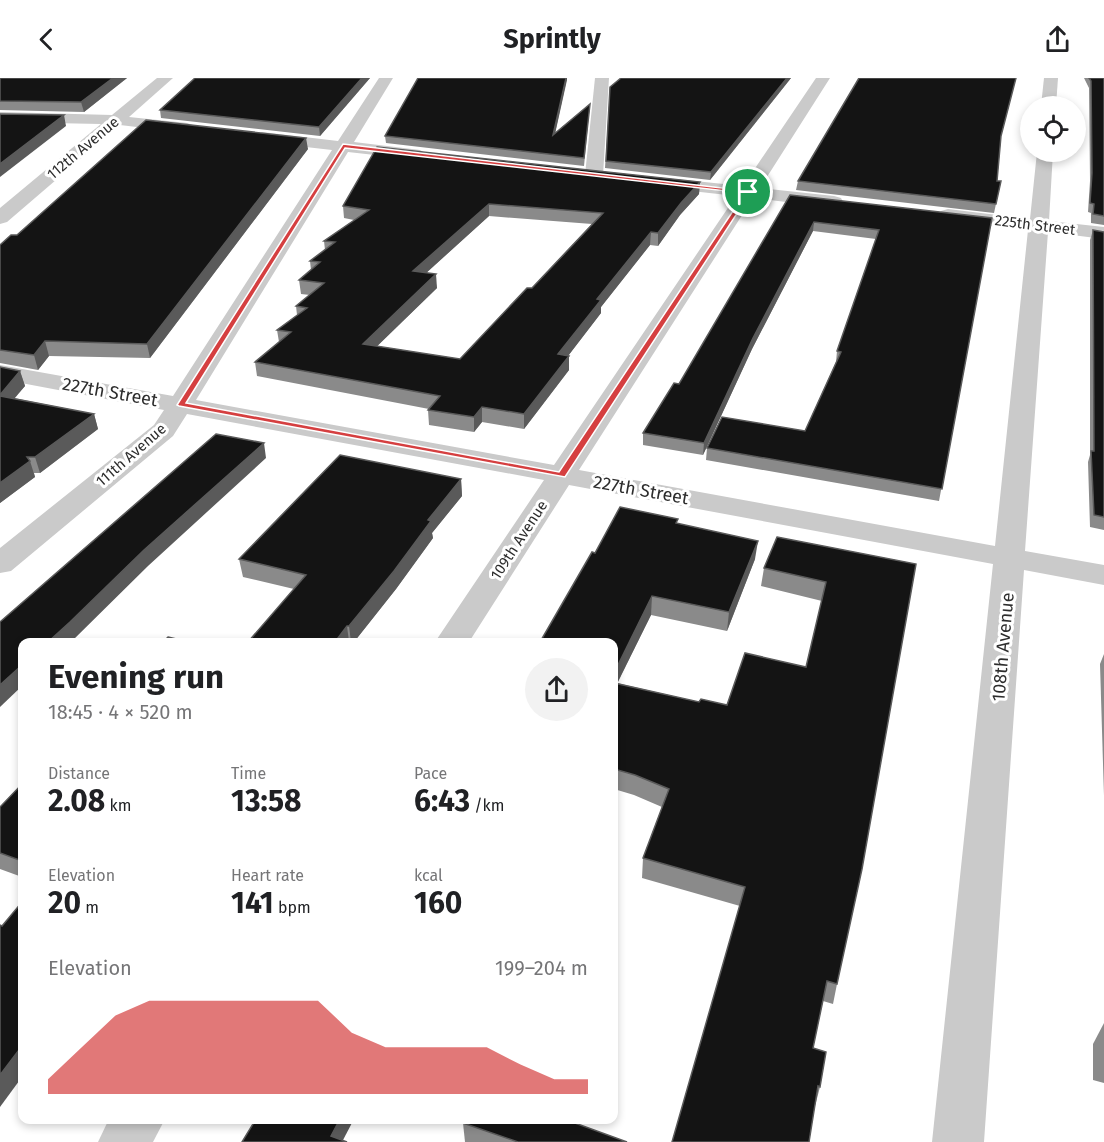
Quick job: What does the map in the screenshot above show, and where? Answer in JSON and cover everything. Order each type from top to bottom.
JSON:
[{"type":"street","name":"112th Avenue","points":[[0,218],[166,78]]},
{"type":"street","name":"111th Avenue","points":[[0,564],[164,430],[386,78]]},
{"type":"street","points":[[594,175],[602,78]]},
{"type":"street","name":"109th Avenue","points":[[456,638],[823,78]]},
{"type":"street","points":[[1050,96],[1051,78]]},
{"type":"street","points":[[0,117],[116,120],[201,130]]},
{"type":"street","points":[[247,135],[434,156]]},
{"type":"street","name":"108th Avenue","points":[[958,1142],[1044,162]]},
{"type":"street","points":[[641,180],[853,204]]},
{"type":"street","name":"225th Street","points":[[934,213],[1104,233]]},
{"type":"street","name":"227th Street","points":[[0,372],[1104,575]]},
{"type":"street","points":[[124,1142],[136,1124]]},
{"type":"building","points":[[0,78],[113,78],[81,102],[0,101]]},
{"type":"building","points":[[195,78],[362,78],[319,127],[160,110]]},
{"type":"building","points":[[418,78],[566,78],[553,135],[590,104],[584,158],[385,136]]},
{"type":"building","points":[[621,78],[787,78],[711,172],[606,161],[610,87]]},
{"type":"building","points":[[859,78],[1016,78],[1001,136],[997,181],[1001,181],[996,204],[798,181]]},
{"type":"building","points":[[1089,78],[1104,78],[1104,216],[1093,214],[1094,204],[1090,203],[1092,173],[1091,81]]},
{"type":"building","points":[[0,114],[64,115],[0,164]]},
{"type":"building","points":[[146,120],[306,138],[147,344],[45,341],[34,355],[0,350],[0,245],[11,235],[17,235]]},
{"type":"building","points":[[377,147],[700,182],[658,233],[651,232],[597,299],[601,300],[558,354],[569,356],[524,414],[482,407],[474,417],[428,410],[440,396],[255,362],[291,332],[277,330],[307,308],[296,306],[324,283],[299,280],[320,262],[310,261],[335,242],[324,241],[369,210],[343,206]],"holes":[[[489,204],[603,213],[532,288],[527,288],[460,359],[363,344],[436,274],[413,271]]]},
{"type":"building","points":[[790,195],[992,218],[942,489],[707,448],[722,417],[805,431],[841,352],[837,351],[879,230],[814,222],[753,338],[704,443],[643,433],[674,383],[679,384]]},
{"type":"building","points":[[1093,230],[1104,232],[1104,517],[1094,515],[1091,451],[1094,451]]},
{"type":"building","points":[[0,367],[20,371],[0,395]]},
{"type":"building","points":[[0,396],[94,414],[35,457],[27,457],[30,461],[0,483]]},
{"type":"building","points":[[216,434],[264,443],[144,550],[52,638],[18,638],[18,669],[0,685],[0,622]]},
{"type":"building","points":[[340,455],[461,479],[428,520],[431,521],[394,571],[338,638],[251,638],[306,575],[239,559]]},
{"type":"building","points":[[620,507],[678,519],[676,523],[758,541],[729,612],[652,596],[618,665],[618,638],[542,638],[592,552],[595,553]]},
{"type":"building","points":[[777,537],[916,564],[862,869],[837,984],[827,981],[813,1048],[826,1052],[809,1142],[672,1142],[745,887],[643,858],[669,789],[618,770],[618,684],[699,702],[701,699],[727,705],[745,653],[806,667],[826,582],[764,568]]},
{"type":"building","points":[[18,788],[18,860],[0,853],[0,807]]},
{"type":"building","points":[[18,907],[18,1051],[0,1075],[0,925],[2,926]]},
{"type":"building","points":[[253,1124],[337,1124],[331,1136],[347,1142],[242,1142]]},
{"type":"building","points":[[466,1124],[578,1124],[627,1142],[518,1142]]},
{"type":"route","points":[[343,146],[748,192],[562,475],[181,405],[343,146]]}]
